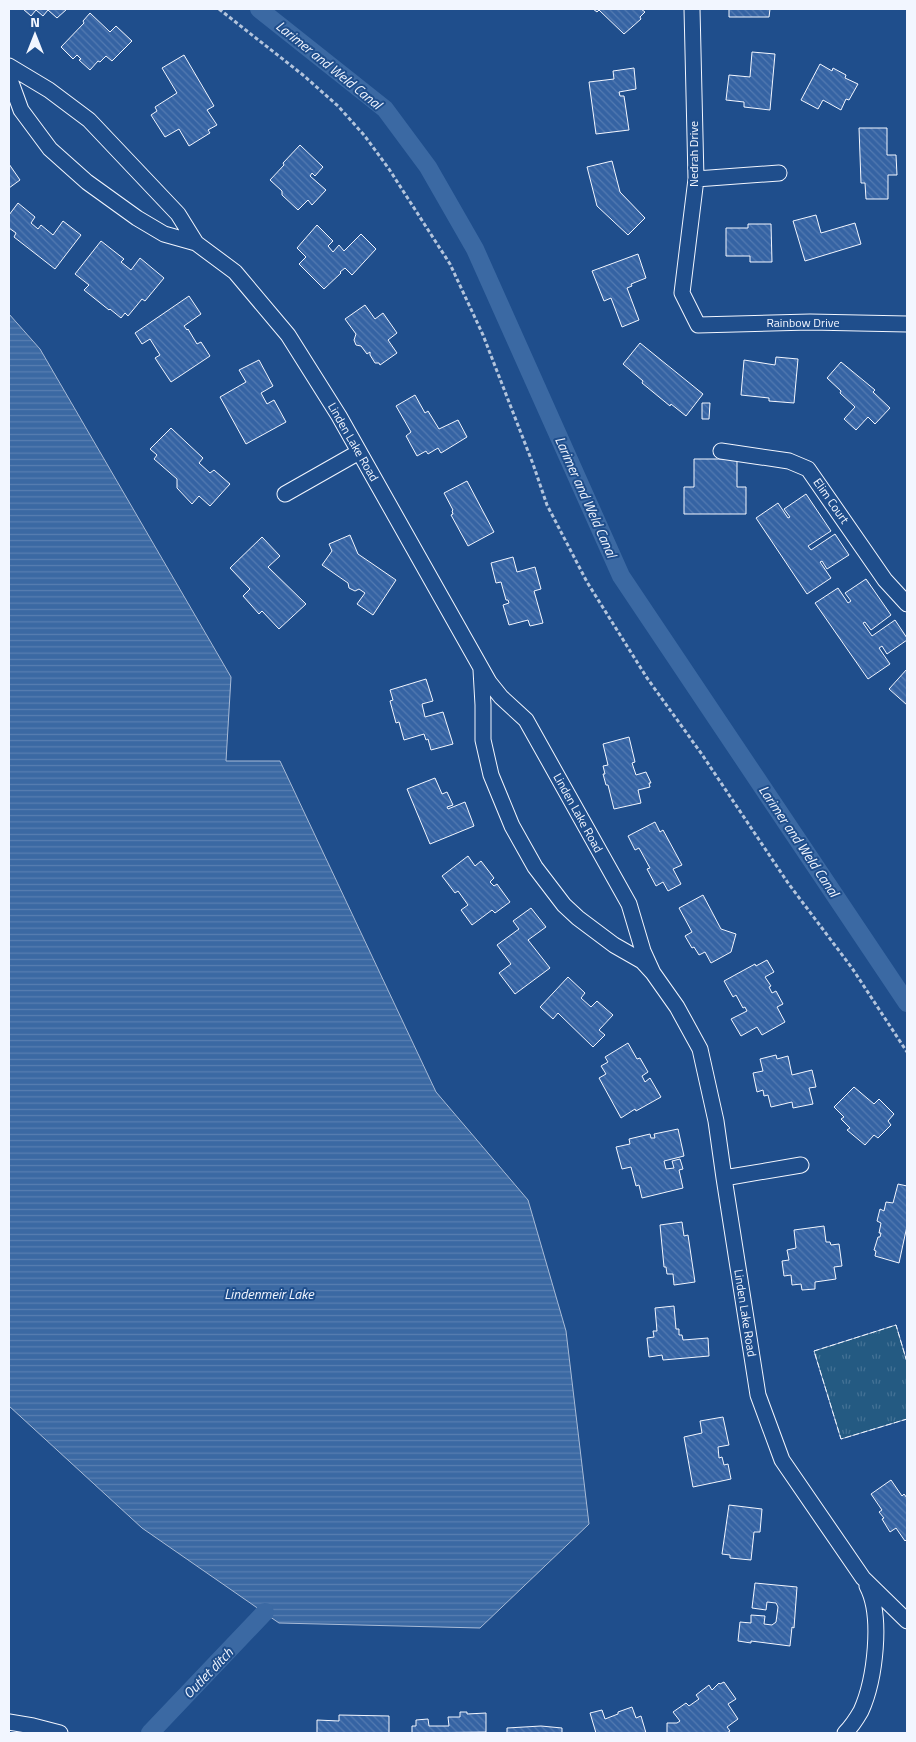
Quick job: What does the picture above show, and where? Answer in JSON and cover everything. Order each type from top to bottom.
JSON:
[{"type":"street","name":"Nedrah Drive","points":[[692,9],[696,179],[682,293],[698,325]]},
{"type":"street","name":"Linden Lake Road","points":[[9,66],[49,90],[89,120],[178,214],[196,243]]},
{"type":"street","name":"Linden Lake Road","points":[[9,77],[21,110],[50,149],[87,182],[137,218],[164,234],[196,243],[235,272],[288,335],[360,452],[489,682],[501,697],[526,720],[536,736],[629,904],[643,951],[653,973]]},
{"type":"street","points":[[696,179],[778,173]]},
{"type":"street","name":"Rainbow Drive","points":[[698,325],[810,322],[907,324]]},
{"type":"street","name":"Elim Court","points":[[721,451],[789,461],[808,470],[885,580],[907,604]]},
{"type":"street","points":[[285,494],[360,452]]},
{"type":"street","name":"Linden Lake Road","points":[[480,666],[483,705],[482,740],[491,775],[512,826],[535,867],[564,904],[578,918],[614,945],[642,961],[653,973],[677,1007],[700,1049],[716,1122],[758,1395],[782,1460],[863,1578],[907,1621]]},
{"type":"street","points":[[724,1178],[801,1165]]},
{"type":"street","points":[[845,1733],[861,1711],[872,1674],[877,1628],[875,1605],[863,1578]]},
{"type":"street","points":[[9,1722],[60,1733]]},
{"type":"path","points":[[219,9],[303,75],[338,106],[364,135],[389,169],[450,264],[486,344],[547,505],[587,582],[647,678],[701,753],[788,883],[852,968],[907,1052]]},
{"type":"green space","points":[[896,1325],[907,1362],[907,1419],[841,1439],[814,1351]]},
{"type":"water","name":"Lindenmeir Lake","points":[[9,314],[40,349],[231,677],[226,761],[280,761],[436,1092],[528,1200],[566,1331],[589,1524],[480,1628],[279,1623],[142,1528],[9,1406]]},
{"type":"building","points":[[23,9],[67,9],[57,18],[48,10],[43,16],[36,10],[31,16]]},
{"type":"building","points":[[593,9],[641,9],[645,12],[640,17],[641,19],[624,34],[599,10],[597,12]]},
{"type":"building","points":[[729,9],[770,9],[769,17],[729,17]]},
{"type":"building","points":[[90,13],[110,32],[116,26],[132,41],[112,61],[106,56],[100,62],[98,61],[90,70],[79,60],[81,59],[77,55],[73,59],[61,47],[84,23],[83,21]]},
{"type":"building","points":[[752,52],[775,54],[770,110],[744,107],[744,102],[726,100],[729,75],[750,77]]},
{"type":"building","points":[[184,55],[214,106],[207,110],[217,125],[208,130],[210,133],[189,146],[179,129],[165,137],[151,115],[157,111],[155,107],[177,93],[162,68]]},
{"type":"building","points":[[820,64],[832,71],[833,68],[846,75],[845,78],[858,84],[849,100],[846,99],[841,110],[823,100],[818,109],[801,100]]},
{"type":"building","points":[[634,68],[636,89],[619,92],[620,96],[624,96],[629,130],[596,134],[589,82],[614,79],[613,71]]},
{"type":"building","points":[[859,128],[887,128],[887,155],[896,155],[897,175],[888,175],[888,199],[866,199],[865,183],[861,183]]},
{"type":"building","points":[[300,145],[323,167],[315,176],[312,173],[310,176],[326,190],[312,205],[308,200],[298,210],[270,180]]},
{"type":"building","points":[[612,161],[620,192],[645,218],[628,235],[597,206],[587,167]]},
{"type":"building","points":[[9,164],[20,180],[9,188]]},
{"type":"building","points":[[18,203],[35,217],[31,223],[38,229],[41,225],[53,235],[63,221],[81,235],[55,269],[14,237],[16,233],[9,228],[9,215]]},
{"type":"building","points":[[816,215],[821,233],[855,223],[861,244],[805,261],[793,221]]},
{"type":"building","points":[[748,224],[771,224],[772,262],[750,262],[750,256],[726,256],[726,228],[748,228]]},
{"type":"building","points":[[317,225],[333,241],[328,246],[333,252],[339,245],[344,251],[361,234],[376,249],[352,275],[345,268],[324,289],[299,264],[306,257],[297,248]]},
{"type":"building","points":[[101,241],[124,259],[121,262],[131,270],[140,258],[164,278],[145,301],[142,299],[128,316],[125,313],[121,318],[109,310],[84,290],[89,285],[75,274]]},
{"type":"building","points":[[638,254],[646,278],[631,284],[632,286],[627,288],[639,320],[622,327],[611,298],[604,301],[592,271]]},
{"type":"building","points":[[189,296],[201,314],[184,326],[197,344],[201,342],[210,356],[171,382],[155,358],[160,355],[150,339],[142,344],[135,333]]},
{"type":"building","points":[[365,305],[375,319],[383,313],[397,333],[388,340],[397,353],[380,365],[375,363],[370,352],[367,354],[361,346],[356,345],[354,340],[356,334],[345,319]]},
{"type":"building","points":[[640,343],[703,394],[686,416],[671,404],[670,406],[642,383],[643,381],[623,364]]},
{"type":"building","points":[[776,357],[798,359],[794,403],[769,401],[769,398],[741,395],[744,360],[775,365]]},
{"type":"building","points":[[259,360],[273,386],[261,393],[267,404],[274,400],[286,422],[246,444],[220,397],[246,382],[239,370]]},
{"type":"building","points":[[841,362],[875,390],[873,392],[890,408],[875,424],[868,417],[856,430],[844,419],[855,407],[827,378]]},
{"type":"building","points":[[415,395],[425,413],[428,411],[439,429],[458,420],[467,437],[441,453],[438,448],[428,454],[426,451],[417,456],[406,436],[411,432],[396,406]]},
{"type":"building","points":[[702,403],[710,403],[709,419],[702,419]]},
{"type":"building","points":[[171,428],[203,458],[199,463],[210,473],[214,470],[230,484],[210,506],[199,496],[192,504],[177,488],[177,479],[154,459],[157,455],[150,449]]},
{"type":"building","points":[[694,459],[737,459],[737,487],[746,487],[746,514],[684,514],[684,487],[694,487]]},
{"type":"building","points":[[467,481],[494,532],[468,546],[451,515],[453,510],[444,493]]},
{"type":"building","points":[[806,494],[831,531],[808,546],[811,550],[835,534],[849,555],[827,569],[822,561],[820,562],[831,578],[807,594],[756,518],[778,503],[788,518],[790,517],[784,509]]},
{"type":"building","points":[[350,535],[358,554],[396,580],[373,615],[357,604],[365,593],[359,589],[355,591],[349,588],[348,583],[322,565],[332,551],[329,544]]},
{"type":"building","points":[[262,537],[280,556],[268,567],[306,604],[279,629],[262,611],[259,614],[243,596],[250,589],[230,568]]},
{"type":"building","points":[[513,557],[517,572],[535,567],[541,589],[534,591],[543,623],[530,626],[528,620],[509,625],[503,605],[509,603],[506,600],[501,582],[496,583],[491,563]]},
{"type":"building","points":[[866,579],[891,615],[871,630],[865,622],[863,623],[872,636],[895,620],[907,638],[907,640],[887,654],[882,646],[879,648],[890,664],[868,679],[815,603],[838,588],[848,603],[851,601],[845,593]]},
{"type":"building","points":[[907,669],[907,705],[889,689]]},
{"type":"building","points":[[426,679],[433,701],[422,704],[425,717],[443,712],[453,744],[431,750],[428,739],[426,740],[424,734],[404,740],[399,722],[396,723],[390,701],[393,700],[390,690]]},
{"type":"building","points":[[629,737],[635,762],[632,763],[636,775],[646,772],[651,783],[649,783],[650,787],[638,790],[641,803],[614,809],[603,774],[605,774],[603,766],[608,765],[603,744]]},
{"type":"building","points":[[435,778],[442,794],[447,792],[453,805],[447,807],[448,809],[465,802],[474,826],[430,844],[407,789]]},
{"type":"building","points":[[655,822],[660,832],[663,830],[682,865],[673,869],[681,884],[668,891],[663,882],[656,886],[647,869],[650,868],[639,848],[635,850],[628,836]]},
{"type":"building","points":[[468,856],[475,866],[481,861],[494,878],[490,882],[494,886],[497,884],[510,902],[495,913],[492,910],[472,925],[461,910],[468,905],[458,891],[455,893],[442,876]]},
{"type":"building","points":[[703,895],[721,929],[736,934],[731,952],[711,963],[705,952],[699,955],[685,936],[692,932],[679,908]]},
{"type":"building","points":[[531,908],[546,927],[528,940],[550,968],[515,994],[499,973],[511,964],[497,945],[519,929],[513,921]]},
{"type":"building","points":[[767,960],[774,972],[765,977],[771,986],[769,987],[772,993],[776,991],[783,1004],[777,1007],[785,1022],[762,1035],[757,1027],[741,1036],[731,1019],[747,1011],[745,1007],[743,1008],[736,995],[733,997],[724,981],[755,964],[756,966]]},
{"type":"building","points":[[568,977],[585,993],[581,998],[591,1007],[597,1001],[613,1015],[599,1030],[605,1035],[593,1047],[558,1013],[553,1019],[540,1007]]},
{"type":"building","points":[[628,1043],[637,1059],[640,1058],[648,1072],[642,1076],[645,1082],[650,1078],[661,1097],[621,1118],[599,1078],[606,1074],[601,1066],[608,1062],[605,1057]]},
{"type":"building","points":[[776,1055],[777,1059],[788,1056],[792,1075],[812,1070],[816,1087],[809,1088],[813,1104],[793,1108],[792,1102],[771,1107],[768,1095],[764,1096],[763,1090],[757,1092],[753,1073],[763,1071],[760,1059]]},
{"type":"building","points":[[854,1087],[874,1104],[879,1099],[894,1114],[888,1121],[891,1125],[878,1138],[874,1135],[865,1145],[847,1130],[850,1128],[841,1119],[844,1117],[834,1107]]},
{"type":"building","points":[[678,1129],[684,1156],[664,1161],[666,1169],[674,1168],[672,1161],[680,1159],[683,1169],[679,1170],[683,1188],[642,1198],[639,1185],[636,1186],[631,1167],[622,1169],[616,1147],[630,1144],[629,1139],[650,1134],[651,1138],[655,1138],[654,1134]]},
{"type":"building","points":[[898,1184],[907,1186],[907,1226],[899,1263],[875,1256],[876,1251],[874,1250],[881,1233],[879,1233],[881,1223],[877,1221],[880,1209],[884,1211],[886,1202],[893,1203]]},
{"type":"building","points":[[682,1222],[684,1236],[688,1235],[695,1282],[674,1285],[673,1274],[667,1274],[666,1267],[664,1267],[660,1225]]},
{"type":"building","points":[[824,1226],[826,1242],[830,1242],[831,1245],[839,1244],[842,1266],[834,1267],[836,1279],[815,1282],[815,1289],[802,1290],[801,1284],[792,1285],[791,1275],[784,1276],[782,1261],[789,1260],[787,1250],[796,1248],[794,1230]]},
{"type":"building","points":[[674,1306],[676,1329],[679,1329],[679,1335],[682,1335],[683,1340],[708,1338],[709,1356],[663,1360],[662,1355],[649,1357],[647,1338],[654,1337],[653,1331],[657,1331],[655,1308]]},
{"type":"building","points":[[723,1417],[729,1445],[718,1447],[719,1458],[722,1457],[724,1465],[728,1464],[731,1479],[693,1487],[684,1437],[702,1433],[700,1421]]},
{"type":"building","points":[[891,1480],[902,1496],[904,1494],[907,1498],[907,1539],[905,1541],[896,1528],[890,1532],[879,1512],[882,1510],[871,1494]]},
{"type":"building","points":[[729,1505],[762,1509],[760,1532],[754,1532],[751,1560],[730,1558],[730,1555],[722,1554]]},
{"type":"building","points":[[755,1583],[797,1587],[794,1628],[792,1627],[790,1646],[738,1641],[740,1622],[751,1623],[751,1615],[765,1616],[764,1624],[772,1625],[776,1622],[778,1607],[776,1603],[767,1602],[766,1610],[752,1608]]},
{"type":"building","points":[[724,1682],[736,1699],[728,1704],[738,1719],[727,1727],[730,1731],[727,1733],[667,1733],[667,1723],[677,1723],[680,1721],[673,1712],[686,1703],[689,1706],[699,1699],[696,1695],[709,1685],[712,1690],[719,1683]]},
{"type":"building","points":[[632,1707],[636,1718],[641,1716],[646,1733],[596,1733],[590,1713],[602,1710],[605,1719]]},
{"type":"building","points":[[460,1712],[467,1712],[467,1714],[486,1713],[486,1732],[412,1733],[412,1726],[416,1726],[416,1720],[428,1719],[429,1726],[449,1726],[448,1717],[460,1717]]},
{"type":"building","points":[[339,1715],[389,1716],[389,1733],[317,1733],[317,1720],[339,1721]]},
{"type":"building","points":[[541,1726],[562,1728],[562,1733],[507,1733],[507,1728]]},
{"type":"waterway","name":"Larimer and Weld Canal","points":[[259,9],[385,109],[428,167],[475,249],[621,576],[907,1003]]},
{"type":"waterway","name":"Outlet ditch","points":[[150,1733],[265,1612]]},
{"type":"fence","points":[[907,1362],[896,1325],[814,1351],[841,1439],[907,1419]]}]
